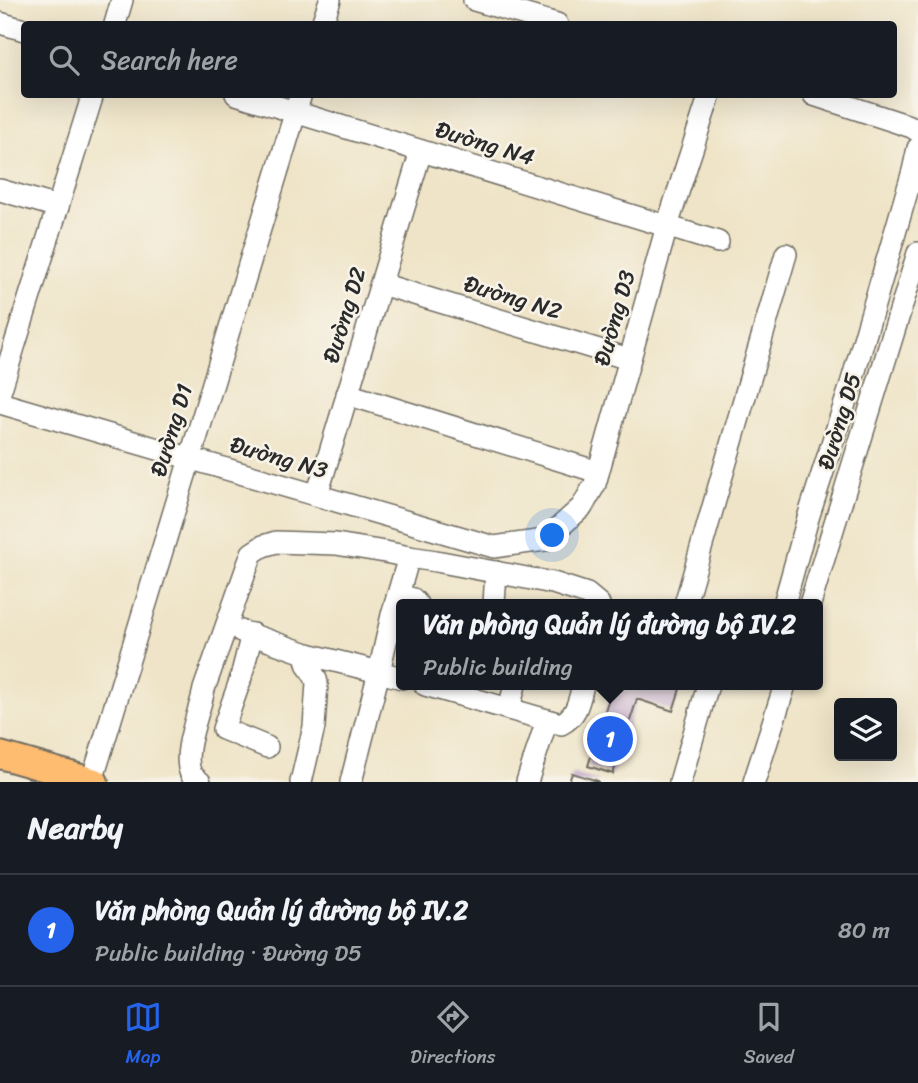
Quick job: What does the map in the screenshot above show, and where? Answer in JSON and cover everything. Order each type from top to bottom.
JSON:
[{"type":"main road","points":[[0,755],[93,782]]},
{"type":"street","points":[[116,21],[122,0]]},
{"type":"street","points":[[323,21],[330,0]]},
{"type":"street","points":[[474,0],[547,21]]},
{"type":"street","points":[[0,23],[21,29]]},
{"type":"street","points":[[0,392],[92,98]]},
{"type":"street","name":"Đường N4","points":[[261,98],[298,104],[421,151],[718,242]]},
{"type":"street","name":"Đường D3","points":[[545,540],[582,507],[595,484],[667,226],[709,98]]},
{"type":"street","points":[[823,98],[918,131]]},
{"type":"street","name":"Đường D1","points":[[93,782],[298,104]]},
{"type":"street","points":[[784,599],[853,378],[918,148]]},
{"type":"street","name":"Đường D2","points":[[317,495],[421,151]]},
{"type":"street","points":[[0,190],[58,207]]},
{"type":"street","name":"Đường D5","points":[[812,599],[918,253]]},
{"type":"street","points":[[685,599],[786,254]]},
{"type":"street","name":"Đường N2","points":[[381,284],[629,359]]},
{"type":"street","points":[[347,394],[598,472]]},
{"type":"street","name":"Đường N3","points":[[0,403],[494,547],[545,540]]},
{"type":"street","points":[[200,782],[192,775],[189,748],[204,689],[252,553],[263,546],[276,542],[336,544],[552,583],[587,594],[593,599]]},
{"type":"street","points":[[408,599],[409,557]]},
{"type":"street","points":[[494,599],[496,572]]},
{"type":"street","points":[[226,626],[307,654],[396,676]]},
{"type":"street","points":[[351,782],[379,672],[396,630]]},
{"type":"street","points":[[223,729],[240,681],[252,634]]},
{"type":"street","points":[[301,782],[314,727],[317,683],[316,677],[306,664],[307,654]]},
{"type":"street","points":[[445,690],[561,724],[575,714],[582,690]]},
{"type":"street","points":[[509,709],[514,690]]},
{"type":"street","points":[[680,782],[707,690]]},
{"type":"street","points":[[754,782],[783,690]]},
{"type":"street","points":[[197,718],[267,747]]},
{"type":"street","points":[[527,782],[547,720]]},
{"type":"building","points":[[611,690],[680,690],[673,711],[637,699],[613,774],[588,766]]},
{"type":"building","points":[[572,773],[598,781],[598,782],[569,782]]},
{"type":"place","name":"Văn phòng Quản lý đường bộ IV.2","points":[[610,739]]}]
